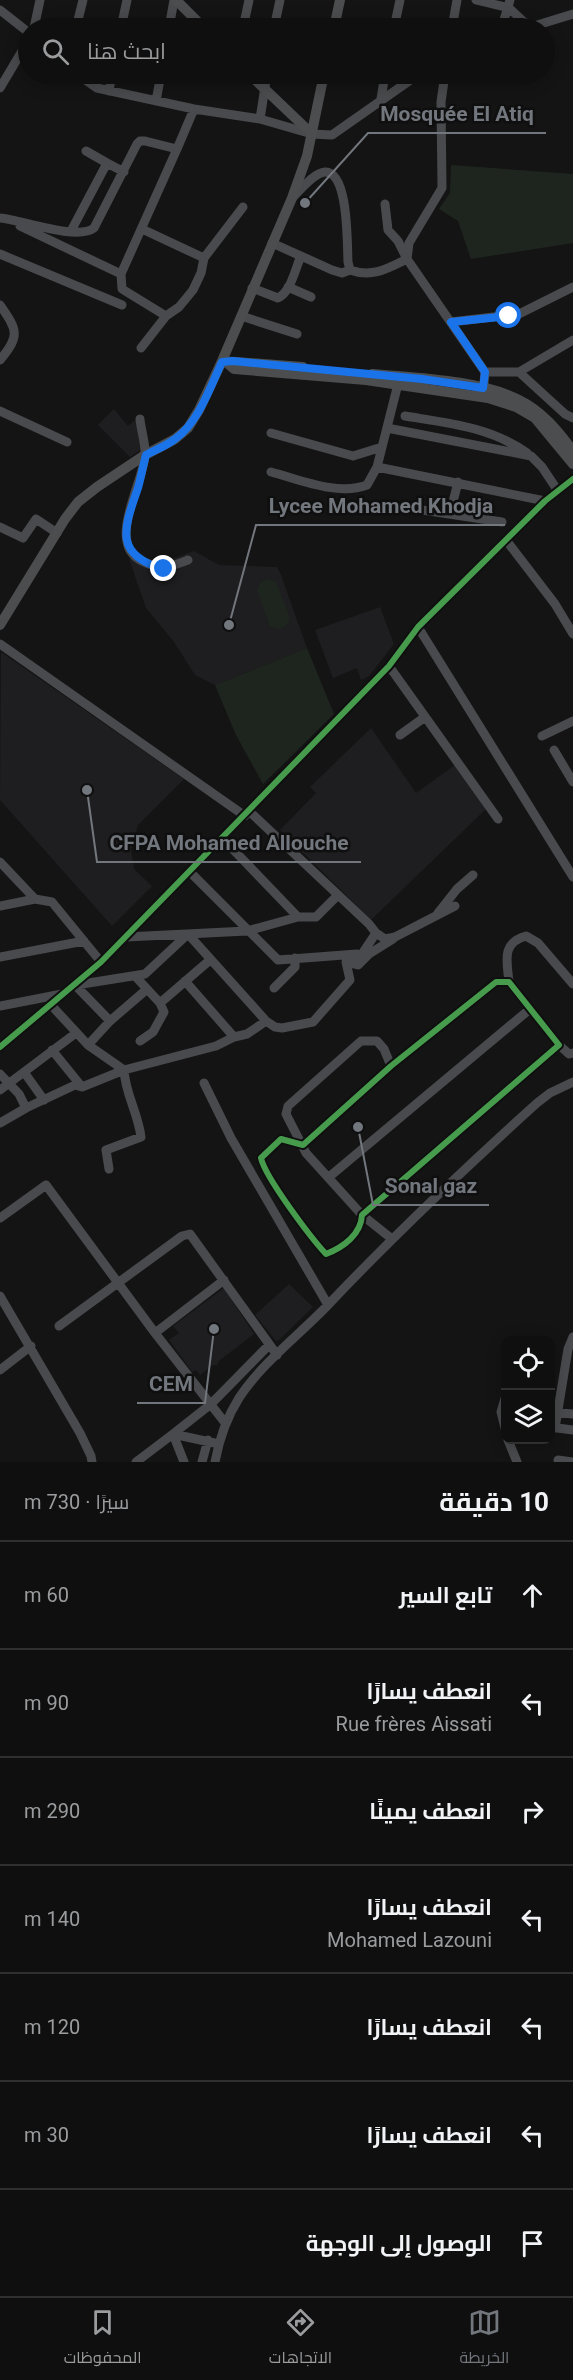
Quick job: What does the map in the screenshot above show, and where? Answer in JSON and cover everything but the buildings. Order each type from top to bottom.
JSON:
[{"type":"main road","points":[[175,0],[194,18]]},
{"type":"main road","points":[[336,18],[340,0]]},
{"type":"main road","points":[[259,84],[312,134]]},
{"type":"main road","points":[[0,625],[78,502],[146,455],[176,439],[188,428],[199,411],[225,362],[252,288],[292,198],[307,156],[322,84]]},
{"type":"main road","points":[[225,362],[234,369],[483,392],[535,418],[573,464]]},
{"type":"main road","points":[[225,362],[422,379],[519,400],[539,413],[573,451]]},
{"type":"street","points":[[36,18],[40,0]]},
{"type":"street","points":[[78,18],[83,0]]},
{"type":"street","points":[[123,18],[127,0]]},
{"type":"street","points":[[171,18],[175,0]]},
{"type":"street","points":[[245,18],[249,0]]},
{"type":"street","points":[[276,18],[280,0]]},
{"type":"street","points":[[396,18],[400,0]]},
{"type":"street","points":[[454,18],[457,0]]},
{"type":"street","points":[[476,0],[510,4],[521,18]]},
{"type":"street","points":[[0,10],[18,24]]},
{"type":"street","points":[[555,20],[573,14]]},
{"type":"street","points":[[0,88],[18,58]]},
{"type":"street","points":[[91,84],[109,91],[194,109],[260,119],[312,134],[332,135],[404,84]]},
{"type":"street","points":[[109,91],[110,84]]},
{"type":"street","points":[[156,100],[159,84]]},
{"type":"street","points":[[260,119],[266,84]]},
{"type":"street","points":[[381,99],[383,84]]},
{"type":"street","points":[[406,259],[409,243],[442,188],[441,102],[444,84]]},
{"type":"street","points":[[166,316],[122,289],[121,274],[194,109]]},
{"type":"street","points":[[3,218],[84,233],[94,228],[140,141],[177,149]]},
{"type":"street","points":[[86,151],[124,172]]},
{"type":"street","points":[[71,231],[107,163]]},
{"type":"street","points":[[292,198],[324,172],[331,173],[336,178],[343,195],[350,270]]},
{"type":"street","points":[[385,204],[388,230],[398,241],[406,259],[485,372],[483,392]]},
{"type":"street","points":[[141,348],[166,316],[179,308],[201,273],[204,258],[243,207]]},
{"type":"street","points":[[3,218],[121,274]]},
{"type":"street","points":[[142,229],[204,258]]},
{"type":"street","points":[[272,243],[342,273],[350,270],[371,274],[384,271],[406,259]]},
{"type":"street","points":[[0,254],[122,305]]},
{"type":"street","points":[[252,288],[278,298],[283,295],[301,256]]},
{"type":"street","points":[[288,287],[311,297]]},
{"type":"street","points":[[451,322],[519,314],[573,287]]},
{"type":"street","points":[[0,305],[15,326],[14,340],[4,349],[0,360]]},
{"type":"street","points":[[241,316],[297,334]]},
{"type":"street","points":[[485,372],[519,372],[573,340]]},
{"type":"street","points":[[519,372],[565,414],[573,418]]},
{"type":"street","points":[[271,472],[338,488],[355,489],[368,485],[377,467],[398,384]]},
{"type":"street","points":[[0,411],[67,442]]},
{"type":"street","points":[[405,416],[476,428],[514,443],[542,467],[558,491]]},
{"type":"street","points":[[140,420],[146,455],[126,524],[126,541],[136,558],[151,566],[164,569],[188,560]]},
{"type":"street","points":[[387,428],[531,456]]},
{"type":"street","points":[[271,434],[353,456],[382,447]]},
{"type":"street","points":[[377,467],[545,501]]},
{"type":"street","points":[[0,1047],[101,962],[389,666],[418,627],[545,501],[573,479]]},
{"type":"street","points":[[450,514],[458,482]]},
{"type":"street","points":[[396,506],[502,522]]},
{"type":"street","points":[[2,532],[23,538],[36,519],[57,533]]},
{"type":"street","points":[[506,540],[555,604],[572,632]]},
{"type":"street","points":[[418,627],[573,877]]},
{"type":"street","points":[[0,644],[247,813],[376,933],[385,939],[395,937]]},
{"type":"street","points":[[389,666],[498,819]]},
{"type":"street","points":[[400,735],[424,717]]},
{"type":"street","points":[[542,736],[573,721]]},
{"type":"street","points":[[554,750],[573,782]]},
{"type":"street","points":[[562,766],[573,761]]},
{"type":"street","points":[[222,838],[298,917]]},
{"type":"street","points":[[0,862],[35,899]]},
{"type":"street","points":[[190,872],[278,960],[362,954]]},
{"type":"street","points":[[436,916],[457,889],[473,875]]},
{"type":"street","points":[[126,937],[248,930],[298,917],[316,916],[338,896]]},
{"type":"street","points":[[0,906],[35,899],[52,902],[101,962]]},
{"type":"street","points":[[346,962],[358,965],[369,954],[395,937],[455,906]]},
{"type":"street","points":[[346,962],[362,954],[376,933]]},
{"type":"street","points":[[188,934],[266,1021],[275,1027],[282,1028],[313,1022],[350,980],[346,962]]},
{"type":"street","points":[[75,985],[145,974],[188,934]]},
{"type":"street","points":[[573,984],[538,943],[526,936],[516,938],[510,944],[507,956],[509,982],[559,1045],[569,1054],[573,1053]]},
{"type":"street","points":[[0,957],[84,941]]},
{"type":"street","points":[[274,988],[295,967],[294,958]]},
{"type":"street","points":[[160,1003],[210,960]]},
{"type":"street","points":[[135,976],[160,1003],[164,1012],[153,1032],[140,1041]]},
{"type":"street","points":[[186,981],[234,1037]]},
{"type":"street","points":[[303,1145],[391,1066],[496,982],[509,982]]},
{"type":"street","points":[[75,985],[110,1021]]},
{"type":"street","points":[[88,1045],[110,1021],[146,990]]},
{"type":"street","points":[[0,1006],[66,993]]},
{"type":"street","points":[[51,1005],[88,1045],[124,1070]]},
{"type":"street","points":[[329,1177],[530,1009]]},
{"type":"street","points":[[0,1123],[75,1085],[82,1087],[124,1070],[216,1046],[234,1037],[248,1034],[266,1021]]},
{"type":"street","points":[[0,1090],[76,1033]]},
{"type":"street","points":[[391,1066],[384,1048],[377,1041],[361,1041],[288,1106],[286,1114],[306,1153],[362,1215],[392,1239]]},
{"type":"street","points":[[303,1145],[281,1139],[261,1158],[263,1168],[326,1254],[334,1251],[361,1228],[362,1215],[559,1045]]},
{"type":"street","points":[[52,1050],[82,1087]]},
{"type":"street","points":[[109,1169],[106,1150],[141,1137],[139,1121],[124,1082],[124,1070]]},
{"type":"street","points":[[24,1072],[44,1100]]},
{"type":"street","points":[[0,1074],[18,1094],[26,1108]]},
{"type":"street","points":[[215,1462],[232,1409],[248,1386],[277,1355],[392,1239],[537,1103],[573,1082]]},
{"type":"street","points":[[204,1083],[231,1138],[328,1305]]},
{"type":"street","points":[[0,1218],[46,1185],[155,1333],[226,1424]]},
{"type":"street","points":[[59,1326],[186,1234],[193,1237],[277,1355]]},
{"type":"street","points":[[155,1333],[224,1280]]},
{"type":"street","points":[[0,1296],[31,1346],[91,1459],[82,1462]]},
{"type":"street","points":[[555,1410],[568,1381],[572,1342]]},
{"type":"street","points":[[136,1462],[211,1404],[269,1345]]},
{"type":"street","points":[[0,1370],[31,1346]]},
{"type":"street","points":[[555,1412],[573,1414]]},
{"type":"street","points":[[555,1428],[573,1430]]},
{"type":"street","points":[[173,1434],[219,1444]]},
{"type":"street","points":[[173,1434],[184,1462]]},
{"type":"street","points":[[202,1462],[208,1440]]},
{"type":"street","points":[[510,1444],[517,1462]]},
{"type":"street","points":[[558,1460],[573,1462]]},
{"type":"shaded area","points":[[451,165],[573,174],[573,243],[471,259],[458,221],[439,209],[450,193]]},
{"type":"shaded area","points":[[114,409],[128,426],[135,420],[139,424],[145,447],[130,457],[98,425]]},
{"type":"shaded area","points":[[194,551],[219,565],[277,567],[307,648],[215,685],[195,675],[174,642],[146,608],[129,559],[158,564]]},
{"type":"shaded area","points":[[267,579],[276,582],[290,618],[286,626],[278,629],[270,626],[257,590],[261,582]]},
{"type":"shaded area","points":[[380,607],[394,644],[369,676],[361,680],[357,668],[333,678],[315,630]]},
{"type":"shaded area","points":[[307,648],[334,714],[263,784],[236,735],[215,685]]},
{"type":"shaded area","points":[[1,652],[184,779],[138,825],[131,850],[134,869],[152,886],[112,926],[0,800]]},
{"type":"shaded area","points":[[371,728],[416,793],[455,765],[487,808],[371,920],[280,830],[316,793],[310,787]]},
{"type":"shaded area","points":[[289,1284],[313,1307],[276,1341],[255,1315]]},
{"type":"shaded area","points":[[224,1288],[254,1334],[217,1365],[213,1365],[200,1375],[196,1370],[192,1372],[169,1340],[179,1333],[173,1326]]},
{"type":"cycle path","points":[[0,1047],[101,962],[389,666],[418,627],[545,501],[573,479]]},
{"type":"cycle path","points":[[496,982],[509,982],[559,1045],[362,1215],[355,1234],[339,1248],[326,1254],[279,1193],[261,1158],[281,1139],[303,1145],[391,1066],[496,982]]},
{"type":"place","name":"Mosquée El Atiq","points":[[305,203]]},
{"type":"place","name":"Lycee Mohamed Khodja","points":[[229,625]]},
{"type":"place","name":"CFPA Mohamed Allouche","points":[[87,790]]},
{"type":"place","name":"Sonal gaz","points":[[358,1127]]},
{"type":"place","name":"CEM","points":[[214,1329]]},
{"type":"route","points":[[164,569],[151,566],[136,558],[126,541],[126,524],[146,455],[176,439],[188,428],[199,411],[222,362],[233,361],[422,379],[483,388],[485,372],[451,322],[509,316]]}]
